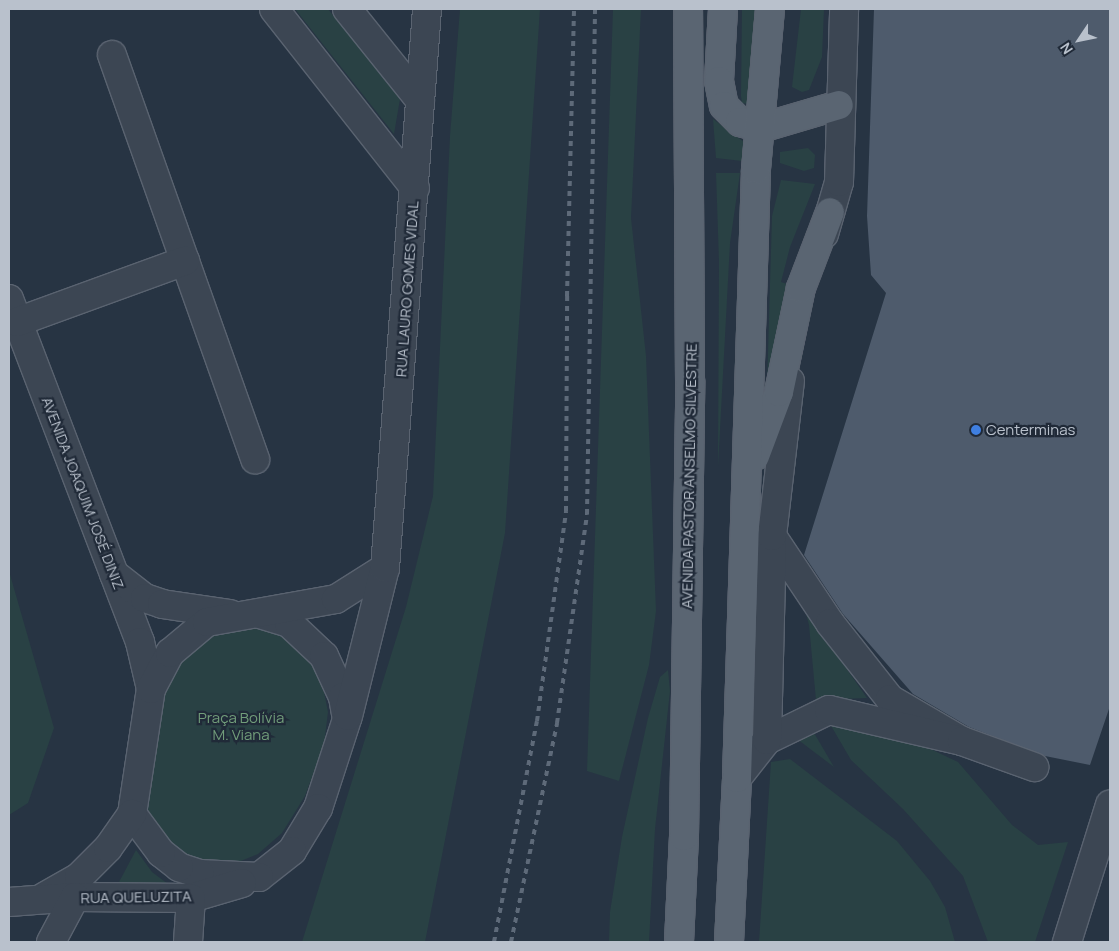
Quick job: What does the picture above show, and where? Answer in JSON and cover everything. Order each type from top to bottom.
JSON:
[{"type":"main road","name":"AVENIDA PASTOR ANSELMO SILVESTRE","points":[[679,942],[684,836],[690,381],[688,9]]},
{"type":"main road","points":[[723,9],[719,81],[724,106],[740,122],[761,128],[839,104]]},
{"type":"main road","points":[[729,942],[737,778],[756,169],[770,9]]},
{"type":"main road","points":[[747,478],[779,392],[801,288],[830,212]]},
{"type":"street","points":[[274,9],[415,188]]},
{"type":"street","points":[[347,9],[420,100]]},
{"type":"street","name":"RUA LAURO GOMES VIDAL","points":[[348,719],[385,568],[415,188],[426,9]]},
{"type":"street","points":[[767,740],[772,536],[787,394],[802,317],[839,182],[839,104],[844,9]]},
{"type":"street","points":[[112,55],[255,459]]},
{"type":"street","points":[[13,310],[185,261]]},
{"type":"street","name":"AVENIDA JOAQUIM JOSÉ DINIZ","points":[[13,310],[140,642],[151,688]]},
{"type":"street","points":[[772,536],[830,623],[890,699],[962,741]]},
{"type":"street","points":[[38,900],[79,877],[108,848],[132,814],[151,688],[170,652],[180,642],[207,622],[336,599],[385,568]]},
{"type":"street","points":[[114,574],[145,598],[162,604],[248,615],[289,623],[324,656],[343,697],[348,719]]},
{"type":"street","points":[[737,778],[767,740],[829,710],[962,741],[1034,767]]},
{"type":"street","name":"RUA QUELUZITA","points":[[9,902],[75,897],[191,898],[259,877],[286,857],[304,834],[318,808],[348,719]]},
{"type":"street","points":[[1067,942],[1110,805]]},
{"type":"street","points":[[132,814],[160,853],[179,867],[230,878],[259,877]]},
{"type":"street","points":[[1083,942],[1110,869]]},
{"type":"street","points":[[51,942],[75,897]]},
{"type":"street","points":[[188,942],[191,898]]},
{"type":"green space","points":[[295,9],[328,9],[400,99],[394,134]]},
{"type":"green space","points":[[460,9],[540,9],[505,533],[425,942],[302,942],[406,607],[433,496],[450,136]]},
{"type":"green space","points":[[613,9],[641,9],[631,218],[646,356],[656,611],[649,665],[619,781],[587,771]]},
{"type":"green space","points":[[742,9],[757,9],[748,104],[742,103],[741,96]]},
{"type":"green space","points":[[801,9],[824,9],[822,57],[809,90],[802,92],[792,87]]},
{"type":"green space","points":[[713,119],[744,142],[742,161],[716,158]]},
{"type":"green space","points":[[808,148],[815,155],[814,168],[804,171],[780,163],[780,152]]},
{"type":"green space","points":[[716,173],[740,173],[730,243],[718,467],[719,262]]},
{"type":"green space","points":[[781,180],[815,184],[790,247],[781,282],[790,285],[767,387],[772,216]]},
{"type":"green space","points":[[9,571],[54,728],[28,803],[9,815]]},
{"type":"green space","points":[[802,598],[839,658],[867,698],[816,700],[809,625]]},
{"type":"green space","name":"Praça Bolívia M. Viana","points":[[262,625],[283,632],[305,651],[321,677],[328,712],[324,744],[305,796],[282,833],[258,854],[236,863],[215,866],[176,853],[146,819],[148,768],[161,700],[177,665],[209,633]]},
{"type":"green space","points":[[668,670],[670,691],[655,829],[649,942],[609,942],[610,912],[622,837],[648,718],[660,677]]},
{"type":"green space","points":[[830,724],[922,745],[958,762],[1012,825],[1038,845],[1068,842],[1035,942],[988,942],[963,876],[903,809],[851,760]]},
{"type":"green space","points":[[810,726],[834,767],[797,739]]},
{"type":"green space","points":[[790,759],[897,841],[930,881],[945,907],[955,942],[759,942],[771,762]]},
{"type":"green space","points":[[136,850],[152,872],[168,884],[118,884]]},
{"type":"building","name":"Centerminas","points":[[874,9],[1110,9],[1110,706],[1090,765],[1045,756],[969,727],[913,694],[843,614],[804,555],[886,293],[871,275],[867,216]]},
{"type":"railway","points":[[494,942],[537,721],[566,511],[567,296],[574,9]]},
{"type":"railway","points":[[511,942],[557,723],[587,514],[595,9]]},
{"type":"place","name":"Centerminas","points":[[976,430]]}]
